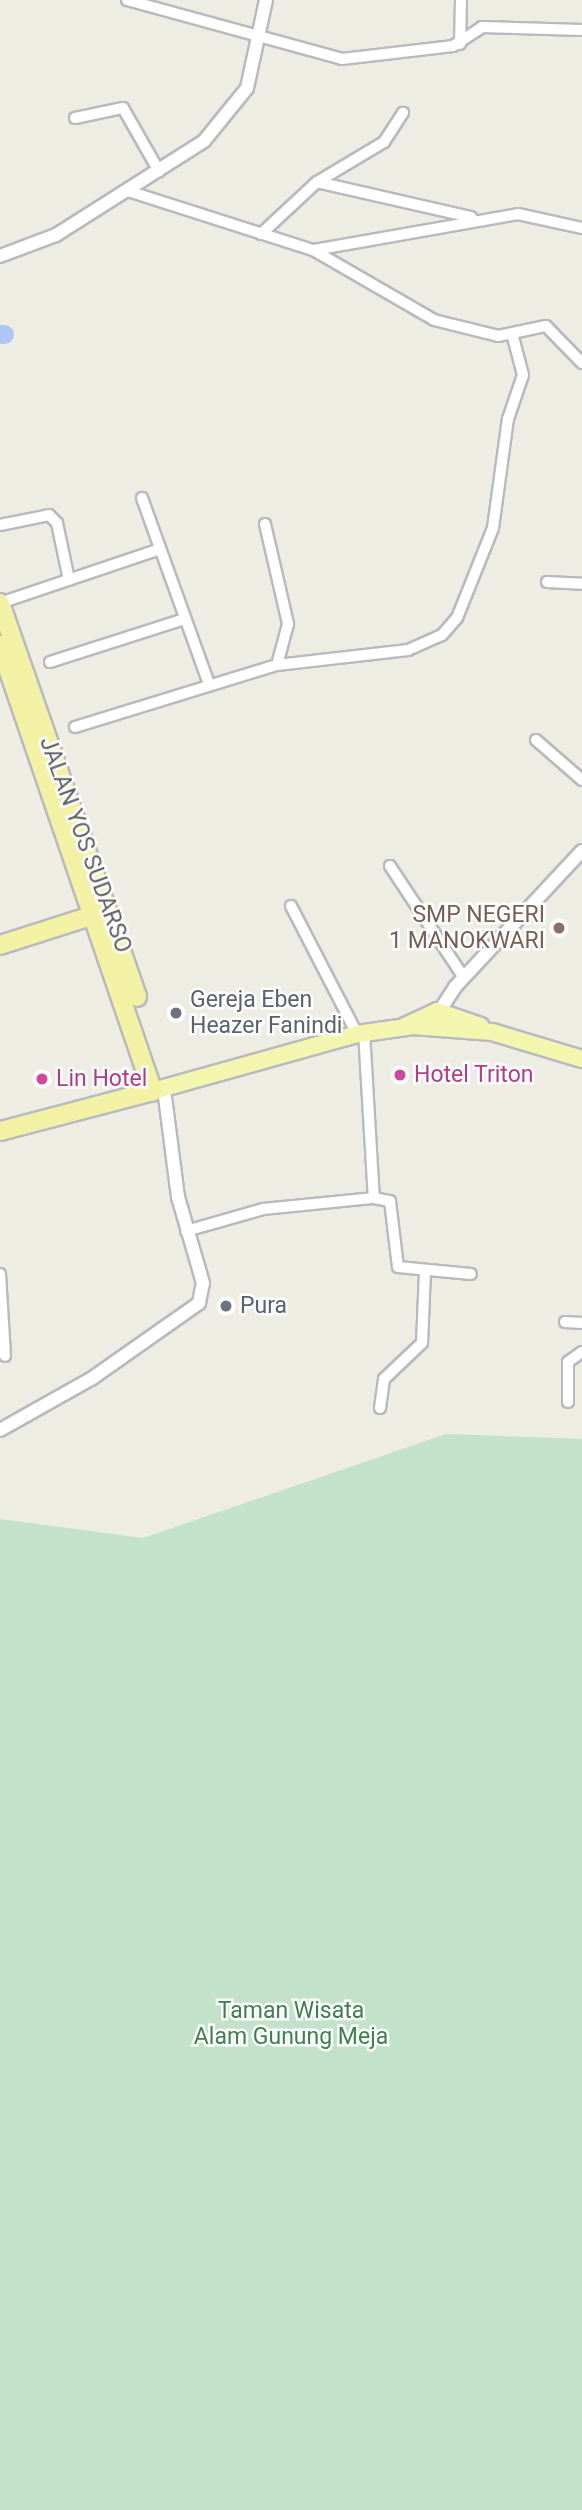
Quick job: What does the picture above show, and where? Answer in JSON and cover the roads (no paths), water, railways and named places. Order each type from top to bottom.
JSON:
[{"type":"highway","name":"JALAN YOS SUDARSO","points":[[0,603],[25,696],[158,1090]]},
{"type":"highway","name":"JALAN YOS SUDARSO","points":[[0,645],[25,696],[111,909],[158,1090]]},
{"type":"highway","points":[[0,945],[97,914]]},
{"type":"highway","points":[[0,1131],[158,1090]]},
{"type":"main road","points":[[158,1090],[360,1033],[441,1019],[582,1059]]},
{"type":"street","points":[[127,0],[351,60],[460,44],[482,27],[582,30]]},
{"type":"street","points":[[0,256],[56,235],[204,141],[238,104],[260,37],[266,0]]},
{"type":"street","points":[[460,44],[461,0]]},
{"type":"street","points":[[75,118],[122,108],[159,171]]},
{"type":"street","points":[[261,234],[317,182],[384,142],[403,113]]},
{"type":"street","points":[[317,182],[475,217]]},
{"type":"street","points":[[128,191],[313,250],[418,314],[488,335],[553,328],[582,363]]},
{"type":"street","points":[[313,250],[475,217],[518,214],[582,228]]},
{"type":"street","points":[[75,727],[277,665],[408,650],[452,626],[496,510],[508,419],[523,375],[512,333]]},
{"type":"street","points":[[142,498],[209,684]]},
{"type":"street","points":[[0,525],[49,514],[57,523],[69,580]]},
{"type":"street","points":[[265,524],[288,624],[277,665]]},
{"type":"street","points":[[0,603],[160,550]]},
{"type":"street","points":[[547,582],[582,584]]},
{"type":"street","points":[[50,662],[185,619]]},
{"type":"street","points":[[536,740],[582,780]]},
{"type":"street","points":[[441,1019],[460,982],[582,851]]},
{"type":"street","points":[[390,866],[460,982]]},
{"type":"street","points":[[291,906],[360,1033],[374,1198]]},
{"type":"street","points":[[0,1430],[190,1315],[203,1283],[186,1231],[158,1090]]},
{"type":"street","points":[[186,1231],[263,1209],[374,1198],[390,1201],[398,1267],[425,1272],[471,1274]]},
{"type":"street","points":[[380,1408],[384,1379],[424,1338],[425,1272]]},
{"type":"street","points":[[0,1274],[5,1356]]},
{"type":"street","points":[[565,1322],[582,1323]]},
{"type":"street","points":[[568,1402],[568,1362],[582,1352]]},
{"type":"place","name":"SMP NEGERI 1 MANOKWARI","points":[[559,928]]},
{"type":"place","name":"Gereja Eben Heazer Fanindi","points":[[176,1013]]},
{"type":"place","name":"Hotel Triton","points":[[400,1075]]},
{"type":"place","name":"Lin Hotel","points":[[42,1079]]},
{"type":"place","name":"Pura","points":[[226,1306]]},
{"type":"park label","name":"Taman Wisata Alam Gunung Meja","points":[[291,2024]]}]
